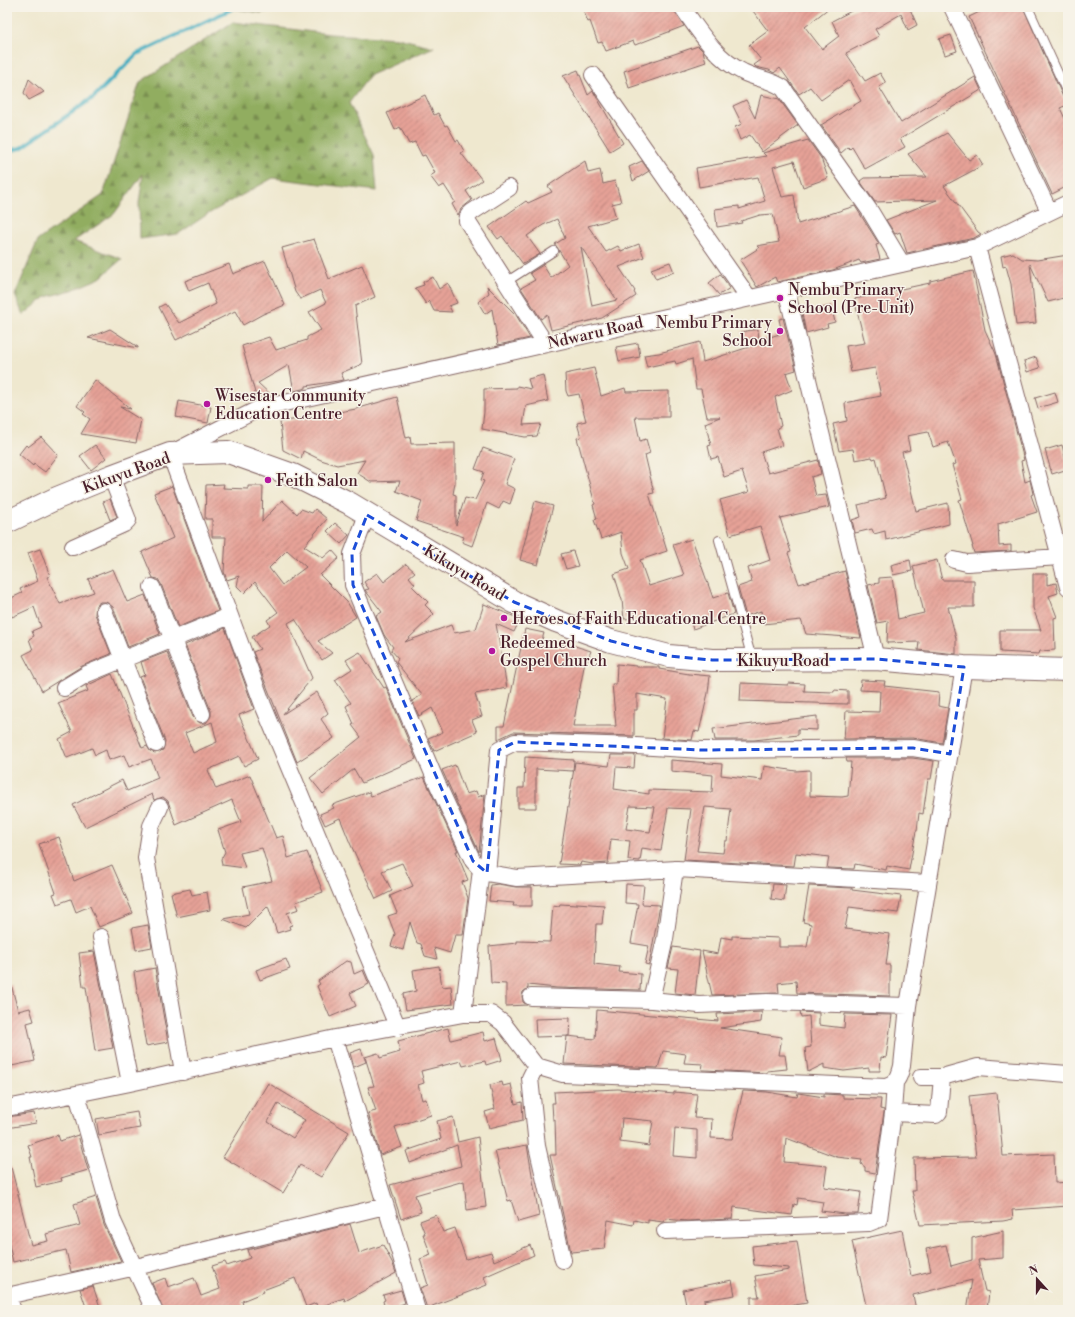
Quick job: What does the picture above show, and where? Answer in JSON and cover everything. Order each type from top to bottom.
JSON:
[{"type":"main road","name":"Kikuyu Road","points":[[7,522],[57,498],[170,454],[228,452],[293,475],[349,504],[514,602],[611,642],[669,656],[712,660],[876,659],[964,667],[1068,670]]},
{"type":"street","points":[[682,7],[698,30],[724,60],[742,72],[776,83],[783,88],[870,212],[902,264]]},
{"type":"street","points":[[952,7],[1049,211]]},
{"type":"street","points":[[593,75],[749,298]]},
{"type":"street","points":[[508,188],[472,212],[468,216],[467,221],[545,343]]},
{"type":"street","name":"Ndwaru Road","points":[[170,454],[258,409],[545,343],[977,247],[1068,203]]},
{"type":"street","points":[[977,247],[1068,587]]},
{"type":"street","points":[[786,289],[876,659]]},
{"type":"street","points":[[170,454],[263,705],[398,1028]]},
{"type":"street","points":[[73,547],[124,524],[128,520],[111,476]]},
{"type":"street","points":[[367,515],[352,554],[353,585],[436,781],[473,861],[484,872],[517,878],[675,869],[928,883]]},
{"type":"street","points":[[954,560],[967,563],[1060,557]]},
{"type":"street","points":[[152,587],[202,714]]},
{"type":"street","points":[[104,611],[156,744]]},
{"type":"street","points":[[64,688],[87,674],[230,616]]},
{"type":"street","points":[[665,1231],[869,1222],[879,1219],[893,1113],[895,1083],[900,1075],[902,1066],[908,1006],[964,667]]},
{"type":"street","points":[[463,1014],[484,872],[499,750],[515,742],[702,750],[913,748],[950,754]]},
{"type":"street","points":[[160,807],[151,826],[146,858],[183,1072]]},
{"type":"street","points":[[651,1000],[665,939],[675,869]]},
{"type":"street","points":[[101,937],[130,1083]]},
{"type":"street","points":[[531,997],[651,1000],[699,1005],[767,1002],[908,1006]]},
{"type":"street","points":[[7,1108],[183,1072],[335,1038],[398,1028],[463,1014],[490,1014],[502,1023],[536,1066],[563,1074],[886,1087],[895,1083]]},
{"type":"street","points":[[335,1038],[417,1310]]},
{"type":"street","points":[[536,1066],[530,1078],[537,1146],[563,1260]]},
{"type":"street","points":[[921,1077],[942,1076],[978,1067],[1068,1074]]},
{"type":"street","points":[[893,1113],[936,1115],[939,1112],[942,1076]]},
{"type":"street","points":[[77,1094],[113,1221],[136,1267],[154,1310]]},
{"type":"street","points":[[13,1310],[7,1296],[136,1267],[385,1206]]},
{"type":"lane","points":[[1028,7],[1068,95]]},
{"type":"lane","points":[[506,282],[554,251]]},
{"type":"lane","points":[[719,540],[753,660]]},
{"type":"highlighted area","points":[[367,515],[514,602],[611,641],[669,656],[712,660],[876,659],[964,667],[950,754],[913,748],[702,750],[515,742],[499,750],[487,873],[473,861],[360,605],[353,585],[352,554]]},
{"type":"green space","points":[[223,7],[289,7],[261,13]]},
{"type":"green space","points":[[233,22],[330,34],[398,38],[434,47],[370,75],[349,103],[374,155],[377,191],[273,178],[208,214],[178,234],[140,239],[139,203],[143,174],[114,214],[74,241],[122,259],[100,278],[72,290],[46,297],[23,315],[15,295],[38,240],[103,195],[140,82]]},
{"type":"building","points":[[582,7],[673,7],[684,26],[635,45],[633,41],[606,51],[602,42],[598,43],[590,21],[588,22]]},
{"type":"building","points":[[750,7],[830,7],[805,27],[822,49],[839,36],[832,21],[859,7],[913,7],[910,9],[917,25],[908,30],[901,14],[875,29],[879,36],[846,53],[865,81],[880,73],[886,83],[879,87],[901,123],[975,77],[981,90],[900,139],[905,147],[865,169],[852,147],[850,149],[848,147],[841,153],[821,125],[861,101],[849,80],[821,100],[810,87],[799,94],[780,68],[774,73],[769,70],[756,67],[754,65],[761,60],[749,45],[768,31]]},
{"type":"building","points":[[990,7],[1023,7],[1063,97],[1066,100],[1067,105],[1060,108],[1068,125],[1068,186],[1052,194],[969,17]]},
{"type":"building","points":[[951,35],[957,51],[945,55],[939,39]]},
{"type":"building","points":[[698,46],[703,51],[706,62],[629,88],[624,71]]},
{"type":"building","points":[[578,70],[588,95],[593,91],[623,143],[610,151],[563,76]]},
{"type":"building","points":[[29,79],[44,92],[29,100],[24,93]]},
{"type":"building","points":[[425,95],[434,115],[438,113],[445,126],[447,125],[456,141],[458,140],[464,151],[461,153],[482,180],[466,191],[472,200],[461,209],[458,215],[452,204],[455,202],[444,185],[439,188],[430,176],[435,173],[425,155],[422,156],[415,142],[409,144],[400,127],[395,130],[387,113]]},
{"type":"building","points":[[761,95],[779,99],[798,125],[762,152],[750,135],[740,140],[735,127],[742,124],[733,106],[746,100],[755,118]]},
{"type":"building","points":[[947,133],[969,160],[977,155],[983,165],[944,186],[981,234],[974,238],[907,253],[900,232],[895,234],[886,220],[937,200],[875,202],[860,181],[864,178],[927,177],[908,154]]},
{"type":"building","points":[[808,140],[821,158],[828,178],[803,187],[794,161],[773,167],[782,197],[794,195],[798,224],[855,206],[879,244],[876,245],[880,259],[861,263],[859,260],[833,270],[777,282],[775,277],[757,287],[740,260],[759,248],[757,246],[779,242],[773,214],[760,215],[741,221],[742,223],[717,227],[715,209],[739,206],[739,209],[765,201],[758,177],[699,187],[696,168],[766,156],[763,153]]},
{"type":"building","points":[[585,161],[588,173],[600,170],[603,184],[615,181],[621,202],[612,204],[616,218],[588,226],[606,252],[618,246],[621,251],[639,244],[644,257],[619,267],[635,291],[636,296],[602,318],[551,330],[547,314],[541,319],[521,288],[535,280],[530,273],[543,265],[551,278],[568,265],[555,244],[565,238],[557,219],[543,225],[527,236],[540,254],[523,264],[502,236],[498,239],[489,227],[526,201],[528,203],[552,192],[548,186]],"holes":[[[581,247],[617,300],[592,306]]]},
{"type":"building","points":[[642,161],[649,171],[633,181],[629,167]]},
{"type":"building","points":[[314,239],[329,279],[362,265],[375,297],[355,306],[362,364],[341,373],[344,380],[306,386],[306,388],[294,391],[289,365],[258,383],[272,396],[257,400],[242,346],[269,337],[276,350],[307,340],[307,337],[321,330],[309,312],[326,303],[320,290],[300,299],[295,292],[282,248]]},
{"type":"building","points":[[1013,253],[1022,259],[1037,260],[1068,255],[1068,297],[1048,302],[1030,264],[1036,323],[1016,325],[1011,284],[1006,266],[1003,267],[1001,256]]},
{"type":"building","points":[[265,261],[285,305],[263,314],[243,325],[235,311],[176,340],[159,307],[165,304],[179,323],[216,304],[208,283],[189,291],[185,281],[229,264],[233,274]]},
{"type":"building","points":[[670,262],[674,272],[656,279],[651,269]]},
{"type":"building","points":[[973,271],[985,330],[996,354],[1024,460],[1021,461],[1025,482],[1030,480],[1033,494],[1031,495],[1037,512],[998,524],[999,546],[1011,545],[1011,551],[974,553],[959,500],[962,499],[952,465],[956,464],[948,442],[933,447],[928,432],[907,436],[910,450],[902,452],[916,511],[948,503],[949,524],[886,540],[885,531],[874,534],[872,529],[855,533],[852,520],[861,517],[858,505],[886,498],[876,458],[873,459],[872,457],[855,460],[853,449],[839,451],[833,424],[847,421],[845,403],[881,396],[875,368],[851,372],[846,346],[865,343],[854,299],[930,283],[930,281]]},
{"type":"building","points":[[720,274],[730,288],[719,295],[709,283]]},
{"type":"building","points":[[433,277],[439,289],[448,283],[457,303],[449,306],[452,312],[434,311],[429,301],[426,304],[415,288],[424,285],[423,282]]},
{"type":"building","points":[[487,286],[516,315],[530,338],[498,345],[492,309],[485,314],[478,302],[489,293]]},
{"type":"building","points":[[831,306],[835,322],[827,324],[828,327],[806,333],[802,313]]},
{"type":"building","points":[[783,318],[796,370],[786,373],[792,390],[775,397],[781,426],[777,428],[782,445],[761,452],[768,473],[818,460],[821,474],[811,477],[816,496],[826,495],[829,507],[780,518],[791,552],[788,553],[799,584],[845,571],[861,638],[806,634],[801,620],[763,624],[761,611],[746,616],[738,587],[752,582],[748,568],[770,560],[760,526],[730,535],[720,500],[749,492],[742,471],[724,477],[718,457],[711,459],[708,446],[711,445],[705,423],[720,417],[707,417],[701,389],[696,389],[692,359],[676,364],[675,361],[647,367],[644,355],[659,353],[700,342],[703,362],[749,347],[741,332],[758,329],[759,341],[782,333],[779,319]]},
{"type":"building","points":[[110,329],[138,347],[138,348],[88,338]]},
{"type":"building","points":[[638,343],[640,357],[619,361],[616,347]]},
{"type":"building","points":[[1036,357],[1040,368],[1027,372],[1024,361]]},
{"type":"building","points":[[594,368],[601,396],[625,388],[626,392],[669,391],[669,417],[635,417],[640,441],[646,439],[650,453],[645,455],[654,493],[649,494],[667,551],[640,560],[649,586],[684,575],[673,545],[692,539],[713,598],[728,593],[734,614],[693,629],[689,617],[664,619],[664,616],[624,619],[622,600],[614,574],[629,569],[623,553],[621,532],[601,539],[594,520],[597,519],[593,505],[595,504],[577,438],[581,437],[577,423],[586,421],[579,394],[568,396],[566,391],[565,374]]},
{"type":"building","points":[[543,375],[548,401],[526,406],[523,425],[541,424],[537,436],[525,437],[482,429],[484,389],[517,388],[517,386],[531,389],[528,379]]},
{"type":"building","points":[[95,380],[131,409],[120,407],[141,420],[136,443],[81,434],[90,419],[83,414],[85,412],[77,406]]},
{"type":"building","points":[[1055,392],[1058,402],[1038,408],[1035,398]]},
{"type":"building","points":[[397,397],[406,438],[410,437],[411,444],[455,443],[455,483],[453,494],[456,495],[456,525],[465,498],[475,500],[484,481],[481,480],[484,472],[475,469],[483,448],[514,459],[505,484],[515,489],[510,504],[503,501],[499,509],[487,503],[472,546],[462,542],[464,537],[416,521],[422,501],[396,491],[400,481],[371,482],[357,473],[365,460],[337,465],[321,460],[303,451],[301,459],[283,450],[280,422],[298,419],[301,421],[300,419],[356,409]]},
{"type":"building","points":[[179,401],[211,407],[208,423],[176,417]]},
{"type":"building","points":[[41,437],[58,455],[45,472],[34,464],[33,466],[19,454],[26,445],[28,447]]},
{"type":"building","points":[[95,445],[106,458],[91,470],[80,456]]},
{"type":"building","points":[[1062,445],[1068,469],[1052,474],[1045,450]]},
{"type":"building","points":[[224,484],[223,488],[248,489],[248,486],[263,486],[262,522],[282,500],[297,514],[301,509],[312,513],[315,509],[327,519],[304,546],[323,558],[332,550],[339,558],[320,575],[347,602],[356,617],[318,641],[332,653],[322,660],[295,619],[288,623],[312,678],[283,714],[317,692],[328,713],[321,719],[334,738],[297,762],[253,652],[260,649],[252,637],[270,625],[267,620],[278,612],[255,582],[244,593],[237,586],[239,576],[227,580],[224,572],[226,537],[212,537],[212,519],[205,519],[206,485]],"holes":[[[287,550],[306,567],[282,585],[269,568]]]},
{"type":"building","points":[[172,486],[218,611],[178,627],[161,584],[158,579],[153,578],[142,552],[173,538],[154,493]]},
{"type":"building","points":[[110,499],[117,517],[110,520],[103,502]]},
{"type":"building","points":[[535,501],[553,506],[538,565],[520,560]]},
{"type":"building","points":[[335,523],[349,535],[341,544],[327,531]]},
{"type":"building","points":[[40,549],[50,576],[47,577],[60,604],[94,592],[88,579],[113,569],[127,602],[145,595],[160,634],[128,647],[113,607],[106,602],[100,602],[96,605],[95,614],[111,654],[82,666],[42,691],[23,655],[33,650],[29,639],[34,636],[32,631],[41,627],[34,607],[12,617],[7,606],[7,600],[22,593],[20,589],[38,581],[28,553]]},
{"type":"building","points":[[573,551],[578,566],[566,569],[561,554]]},
{"type":"building","points":[[910,560],[912,571],[893,575],[891,565]]},
{"type":"building","points":[[937,560],[942,580],[974,580],[974,607],[948,607],[956,638],[956,654],[918,650],[919,642],[887,643],[888,621],[877,623],[868,585],[879,583],[879,578],[892,577],[898,619],[924,613],[913,566]]},
{"type":"building","points":[[406,564],[415,572],[409,577],[415,584],[412,586],[428,602],[425,605],[434,614],[405,642],[451,625],[454,633],[476,629],[484,604],[520,619],[514,632],[496,624],[507,688],[475,694],[482,716],[472,720],[477,732],[434,751],[428,738],[443,732],[432,708],[419,716],[412,701],[422,695],[396,662],[398,658],[391,650],[393,647],[384,635],[376,616],[382,612],[365,590],[369,589],[364,582],[377,573],[384,582]]},
{"type":"building","points":[[1033,574],[1047,574],[1047,585],[1056,583],[1058,593],[1049,596],[1057,617],[1054,618],[1055,650],[1040,651],[1039,654],[1000,652],[1000,630],[1041,630],[1033,608]]},
{"type":"building","points":[[225,628],[254,709],[239,715],[258,759],[244,766],[239,756],[208,770],[216,789],[250,775],[276,838],[283,836],[288,858],[307,852],[323,892],[296,902],[299,909],[287,913],[292,925],[289,926],[290,929],[277,933],[268,906],[246,928],[223,919],[249,914],[243,887],[272,881],[262,848],[240,853],[245,868],[222,865],[221,859],[225,852],[218,830],[241,822],[232,800],[176,825],[168,801],[163,797],[154,800],[152,794],[85,827],[73,805],[122,780],[127,791],[158,778],[151,759],[129,767],[124,755],[109,760],[106,750],[95,755],[92,748],[67,758],[59,739],[72,732],[58,703],[88,691],[86,686],[112,674],[142,748],[147,746],[150,751],[155,753],[163,750],[165,741],[140,677],[145,675],[141,662],[167,652],[193,717],[200,723],[206,723],[211,716],[211,711],[185,645]],"holes":[[[212,722],[217,742],[193,753],[185,733]]]},
{"type":"building","points":[[525,629],[544,633],[542,640],[575,646],[591,651],[587,661],[585,661],[573,726],[616,726],[612,684],[616,684],[617,664],[636,667],[659,667],[659,669],[710,676],[708,693],[699,732],[694,731],[692,740],[662,738],[667,699],[637,694],[637,710],[634,710],[634,736],[513,732],[498,739],[498,726],[504,726]]},
{"type":"building","points":[[360,652],[384,688],[386,687],[416,759],[362,783],[354,769],[323,794],[310,778],[361,737],[352,725],[354,724],[346,706],[351,703],[335,680],[352,669],[346,660]]},
{"type":"building","points":[[861,680],[885,681],[884,686],[939,692],[938,706],[948,708],[942,743],[913,738],[844,739],[846,711],[879,712],[880,691],[860,690]]},
{"type":"building","points":[[741,683],[788,685],[788,683],[805,684],[804,691],[848,691],[848,704],[740,701]]},
{"type":"building","points":[[817,716],[817,730],[798,729],[798,735],[754,740],[715,740],[713,729]]},
{"type":"building","points":[[611,755],[635,755],[634,768],[616,767],[614,789],[649,794],[649,790],[712,792],[713,775],[671,771],[671,760],[722,764],[721,775],[762,780],[764,766],[796,771],[810,770],[810,796],[842,797],[848,796],[851,762],[847,762],[846,758],[912,758],[934,761],[931,779],[928,779],[923,814],[919,813],[909,870],[887,866],[886,870],[855,864],[854,869],[827,868],[829,857],[796,853],[794,866],[684,860],[691,809],[668,808],[661,851],[642,848],[640,861],[628,860],[630,841],[611,839],[608,863],[593,864],[581,862],[580,865],[559,864],[575,762],[609,766]],"holes":[[[630,806],[655,807],[650,832],[626,829]],[[705,807],[731,809],[727,841],[725,841],[723,853],[697,851]]]},
{"type":"building","points":[[525,757],[574,760],[573,771],[536,769],[536,808],[518,808],[518,788],[524,788]]},
{"type":"building","points":[[455,765],[466,794],[476,791],[478,797],[485,794],[479,852],[442,770]]},
{"type":"building","points":[[424,777],[458,851],[456,851],[468,880],[462,882],[468,898],[463,935],[455,935],[450,953],[434,948],[437,959],[425,956],[421,944],[417,943],[410,922],[403,950],[391,946],[395,934],[388,916],[397,913],[390,896],[413,886],[402,863],[382,871],[392,891],[376,899],[340,818],[325,825],[320,814],[334,808],[332,805],[369,792],[371,796]]},
{"type":"building","points":[[59,837],[74,881],[112,865],[133,913],[99,927],[90,906],[76,912],[71,899],[57,904],[53,894],[56,893],[39,844]]},
{"type":"building","points":[[498,884],[516,887],[532,887],[532,906],[513,906],[514,903],[489,901],[491,885]]},
{"type":"building","points":[[626,884],[644,885],[642,904],[660,905],[649,965],[645,964],[649,946],[631,943],[638,904],[625,903]]},
{"type":"building","points":[[773,884],[786,885],[784,901],[771,899]]},
{"type":"building","points":[[809,886],[852,888],[852,890],[901,896],[898,913],[849,907],[845,929],[890,934],[886,965],[890,965],[890,996],[797,993],[796,981],[778,983],[779,993],[712,995],[702,951],[718,954],[721,937],[732,939],[732,936],[779,938],[779,947],[807,947],[811,924],[803,922]]},
{"type":"building","points":[[190,889],[192,895],[207,892],[210,910],[177,917],[171,893]]},
{"type":"building","points":[[577,903],[604,905],[602,924],[596,924],[594,964],[620,967],[619,972],[641,974],[640,990],[557,988],[528,985],[528,988],[523,992],[522,996],[523,1002],[527,1005],[506,1006],[506,984],[491,983],[489,946],[517,943],[517,941],[550,942],[553,905],[577,905]]},
{"type":"building","points":[[148,925],[152,947],[136,950],[132,928]]},
{"type":"building","points":[[673,947],[700,951],[695,995],[675,993],[678,969],[668,968]]},
{"type":"building","points":[[94,951],[113,1048],[95,1051],[86,987],[83,987],[79,953]]},
{"type":"building","points":[[286,959],[290,969],[260,980],[256,970]]},
{"type":"building","points":[[346,961],[351,962],[354,974],[363,970],[369,984],[350,993],[356,1006],[330,1017],[317,986],[320,984],[318,981]]},
{"type":"building","points":[[439,966],[442,987],[451,986],[453,1004],[406,1010],[403,994],[416,991],[413,970]]},
{"type":"building","points":[[155,968],[168,1042],[146,1046],[134,972]]},
{"type":"building","points":[[11,984],[18,1011],[30,1008],[34,1021],[27,1023],[35,1061],[7,1067],[7,985]]},
{"type":"building","points":[[597,1010],[718,1021],[717,1014],[762,1012],[761,1022],[720,1028],[782,1037],[779,1055],[785,1055],[787,1069],[767,1071],[767,1073],[702,1070],[703,1064],[684,1063],[686,1054],[663,1051],[658,1068],[564,1064],[567,1036],[595,1039]]},
{"type":"building","points":[[800,1012],[819,1013],[819,1025],[844,1028],[845,1014],[892,1015],[886,1058],[881,1057],[880,1071],[869,1071],[869,1068],[844,1071],[824,1068],[824,1064],[808,1072],[805,1048],[811,1047],[809,1016],[801,1017]]},
{"type":"building","points":[[570,1018],[569,1036],[536,1037],[535,1019]]},
{"type":"building","points":[[448,1028],[451,1040],[483,1032],[485,1041],[496,1038],[502,1060],[486,1065],[485,1061],[463,1066],[461,1061],[421,1071],[424,1083],[418,1085],[422,1100],[426,1099],[431,1115],[395,1127],[402,1147],[380,1155],[368,1113],[376,1111],[368,1087],[374,1086],[365,1057],[378,1053],[380,1058],[400,1052],[398,1041]]},
{"type":"building","points":[[361,1049],[366,1062],[354,1067],[350,1053]]},
{"type":"building","points":[[502,1082],[503,1086],[511,1084],[515,1104],[522,1102],[523,1120],[489,1128],[485,1112],[495,1109],[490,1085]]},
{"type":"building","points":[[268,1083],[349,1132],[321,1177],[300,1165],[283,1193],[223,1157]],"holes":[[[278,1104],[305,1120],[293,1138],[268,1122]]]},
{"type":"building","points":[[618,1089],[674,1094],[674,1092],[697,1094],[694,1118],[712,1119],[711,1138],[732,1139],[743,1091],[767,1092],[797,1097],[798,1093],[824,1097],[824,1094],[843,1095],[843,1098],[881,1099],[880,1109],[884,1110],[884,1112],[875,1173],[865,1171],[865,1167],[861,1164],[862,1160],[837,1157],[786,1138],[784,1162],[827,1166],[824,1187],[861,1192],[858,1214],[821,1211],[823,1202],[798,1198],[797,1205],[794,1204],[792,1215],[734,1207],[732,1219],[687,1221],[665,1219],[663,1222],[648,1220],[648,1223],[634,1220],[633,1225],[608,1220],[604,1249],[571,1252],[550,1155],[556,1155],[555,1119],[553,1120],[552,1103],[555,1103],[554,1092]],"holes":[[[622,1118],[653,1121],[649,1146],[620,1142]],[[675,1128],[697,1130],[697,1158],[673,1156]]]},
{"type":"building","points":[[997,1093],[1003,1156],[1054,1154],[1055,1183],[1068,1182],[1068,1206],[1012,1210],[1013,1219],[1003,1221],[920,1225],[912,1191],[915,1191],[914,1158],[976,1157],[969,1096]]},
{"type":"building","points":[[137,1112],[140,1128],[99,1135],[96,1119]]},
{"type":"building","points":[[34,1113],[36,1123],[7,1128],[7,1117]]},
{"type":"building","points":[[453,1117],[458,1142],[478,1137],[486,1207],[467,1210],[464,1181],[415,1195],[421,1212],[401,1219],[390,1185],[461,1166],[457,1145],[410,1163],[406,1151],[441,1139],[437,1121]]},
{"type":"building","points":[[58,1135],[60,1141],[78,1135],[88,1170],[61,1178],[62,1181],[36,1187],[30,1157],[32,1157],[28,1145]]},
{"type":"building","points":[[527,1145],[539,1216],[518,1222],[511,1200],[508,1201],[495,1151]]},
{"type":"building","points":[[11,1167],[31,1245],[48,1241],[46,1234],[80,1225],[74,1204],[96,1197],[104,1225],[121,1261],[71,1272],[66,1250],[13,1262],[7,1236],[7,1168]]},
{"type":"building","points":[[436,1215],[443,1232],[455,1228],[466,1259],[491,1252],[494,1261],[530,1245],[534,1255],[484,1277],[487,1285],[427,1308],[420,1288],[428,1285],[420,1259],[431,1255],[420,1221]]},
{"type":"building","points":[[350,1224],[359,1253],[383,1245],[396,1273],[345,1301],[344,1298],[317,1308],[316,1303],[306,1307],[295,1278],[263,1290],[264,1292],[242,1301],[244,1310],[163,1310],[152,1283],[165,1278],[168,1287],[194,1278],[201,1296],[220,1289],[212,1266],[225,1262],[227,1266],[250,1258],[247,1250]]},
{"type":"building","points":[[902,1230],[911,1276],[931,1271],[926,1249],[946,1245],[951,1266],[972,1260],[972,1238],[1003,1231],[1003,1258],[978,1260],[985,1291],[989,1292],[987,1310],[967,1310],[972,1280],[913,1295],[916,1310],[867,1310],[852,1241]]},
{"type":"building","points":[[797,1241],[807,1303],[789,1306],[789,1308],[751,1308],[751,1297],[759,1297],[755,1276],[789,1270],[789,1268],[754,1265],[752,1246]]},
{"type":"building","points":[[732,1280],[735,1295],[704,1300],[706,1310],[687,1310],[683,1290]]},
{"type":"building","points":[[93,1286],[100,1307],[87,1310],[80,1289]]},
{"type":"building","points":[[401,1290],[405,1303],[397,1306],[398,1310],[385,1309],[383,1301],[385,1300],[383,1295]]},
{"type":"waterway","points":[[7,151],[21,148],[94,97],[137,54],[236,7]]},
{"type":"place","name":"Nembu Primary School (Pre-Unit)","points":[[780,298]]},
{"type":"place","name":"Nembu Primary School","points":[[780,331]]},
{"type":"place","name":"Wisestar Community Education Centre","points":[[207,404]]},
{"type":"place","name":"Feith Salon","points":[[268,480]]},
{"type":"place","name":"Heroes of Faith Educational Centre","points":[[504,618]]},
{"type":"place","name":"Redeemed Gospel Church","points":[[492,651]]}]
